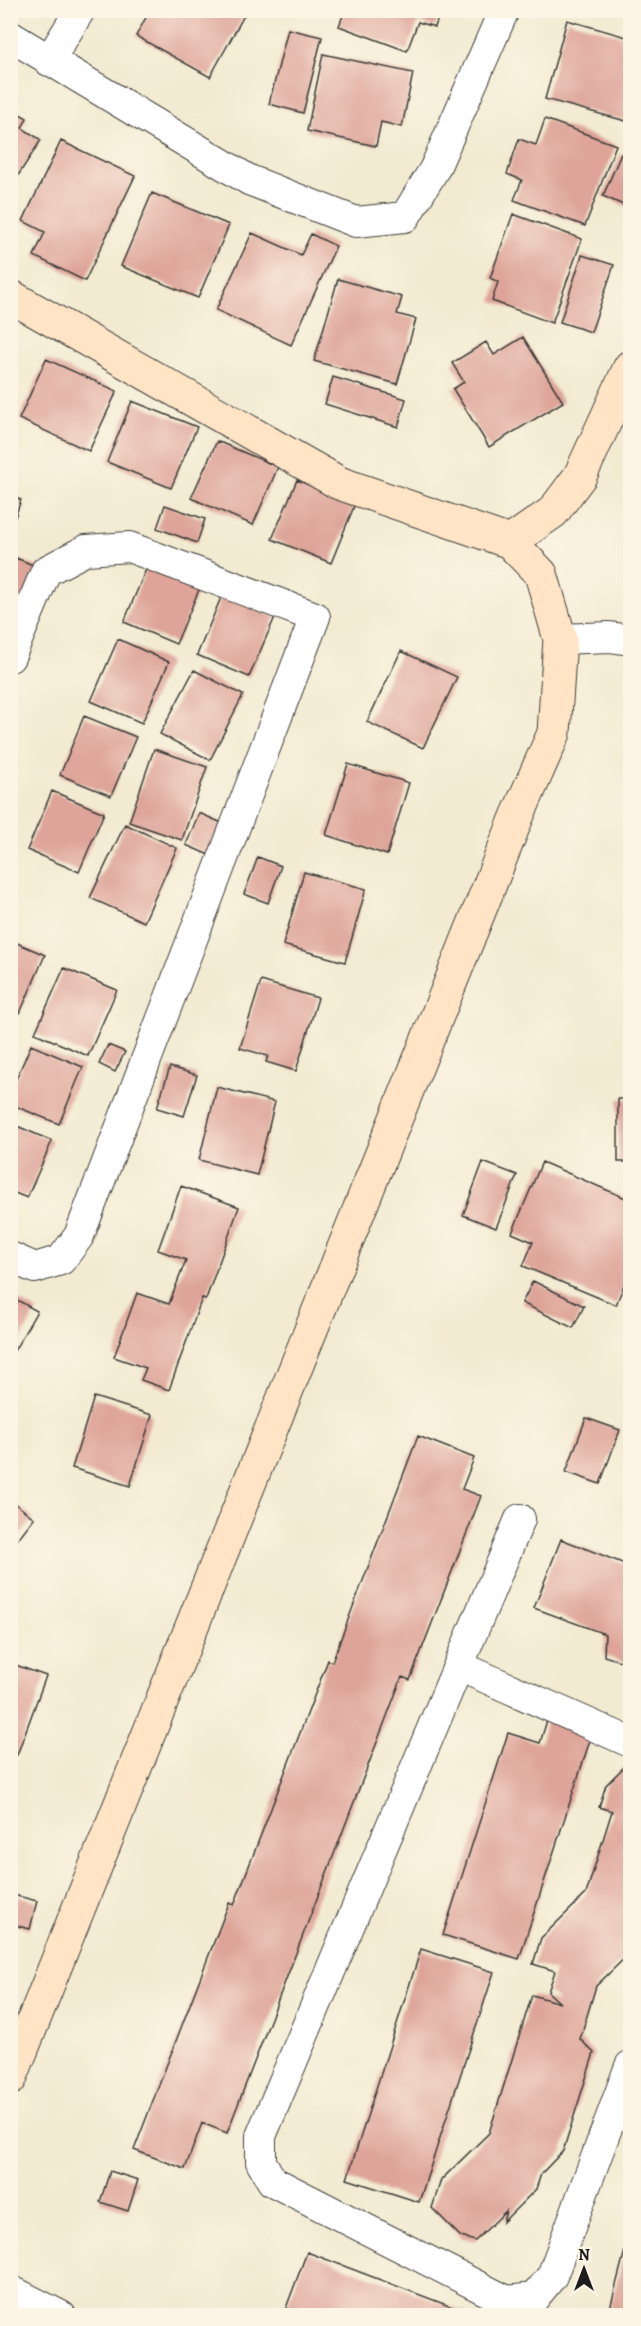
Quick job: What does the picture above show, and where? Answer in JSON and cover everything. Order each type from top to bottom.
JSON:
[{"type":"street","points":[[49,61],[80,10]]},
{"type":"street","points":[[10,36],[249,180],[357,222],[405,218],[435,168],[504,10]]},
{"type":"street","points":[[10,296],[339,483],[510,542],[541,574],[561,639],[554,733],[508,839],[10,2079]]},
{"type":"street","points":[[510,542],[553,512],[580,476],[630,367]]},
{"type":"street","points":[[10,657],[46,571],[86,550],[129,547],[315,617],[79,1236],[61,1260],[35,1268],[10,1257]]},
{"type":"street","points":[[561,639],[610,637],[630,640]]},
{"type":"street","points":[[520,1519],[261,2136],[261,2162],[272,2181],[507,2301],[534,2298],[552,2276],[630,2066]]},
{"type":"street","points":[[459,1666],[630,1742]]},
{"type":"street","points":[[10,2290],[62,2316]]},
{"type":"building","points":[[150,10],[247,10],[210,77],[136,36]]},
{"type":"building","points":[[345,10],[441,10],[435,27],[418,22],[407,51],[339,26]]},
{"type":"building","points":[[567,20],[630,38],[630,105],[626,121],[545,99]]},
{"type":"building","points":[[288,29],[322,37],[303,113],[269,104]]},
{"type":"building","points":[[323,54],[413,73],[402,127],[381,122],[376,146],[307,131]]},
{"type":"building","points":[[10,108],[27,118],[22,128],[41,140],[10,188]]},
{"type":"building","points":[[545,119],[616,145],[585,226],[514,200],[522,180],[507,174],[519,139],[536,145]]},
{"type":"building","points":[[61,141],[135,176],[85,281],[34,256],[45,232],[23,221]]},
{"type":"building","points":[[621,154],[630,158],[630,208],[603,196]]},
{"type":"building","points":[[152,193],[229,225],[198,298],[121,266]]},
{"type":"building","points":[[513,214],[582,239],[552,323],[492,301],[498,282],[490,278]]},
{"type":"building","points":[[252,233],[301,255],[311,234],[336,246],[291,345],[216,310]]},
{"type":"building","points":[[582,255],[614,265],[591,332],[560,322]]},
{"type":"building","points":[[338,279],[402,297],[397,314],[416,319],[397,384],[314,361]]},
{"type":"building","points":[[523,337],[563,402],[489,447],[453,389],[464,382],[452,363],[486,342],[494,355]]},
{"type":"building","points":[[46,359],[117,391],[89,451],[19,419]]},
{"type":"building","points":[[333,377],[406,399],[398,427],[325,404]]},
{"type":"building","points":[[132,401],[197,427],[171,488],[107,462]]},
{"type":"building","points":[[217,441],[278,467],[253,525],[191,498]]},
{"type":"building","points":[[297,480],[355,504],[331,563],[272,539]]},
{"type":"building","points":[[10,496],[21,500],[11,529],[10,529]]},
{"type":"building","points":[[165,505],[205,519],[197,543],[157,528]]},
{"type":"building","points":[[16,558],[45,570],[27,611],[10,604],[10,571]]},
{"type":"building","points":[[149,562],[201,585],[176,644],[124,622]]},
{"type":"building","points":[[222,595],[275,617],[249,677],[197,655]]},
{"type":"building","points":[[118,639],[169,662],[142,723],[91,701]]},
{"type":"building","points":[[401,651],[457,677],[423,748],[367,722]]},
{"type":"building","points":[[194,670],[243,695],[210,760],[160,734]]},
{"type":"building","points":[[84,716],[136,737],[111,796],[60,775]]},
{"type":"building","points":[[154,749],[207,767],[182,840],[129,822]]},
{"type":"building","points":[[348,764],[409,783],[387,855],[326,835]]},
{"type":"building","points":[[52,791],[104,813],[79,872],[27,850]]},
{"type":"building","points":[[199,813],[222,823],[209,855],[186,845]]},
{"type":"building","points":[[125,824],[177,848],[144,922],[90,898]]},
{"type":"building","points":[[258,857],[281,866],[268,903],[244,894]]},
{"type":"building","points":[[304,872],[366,889],[345,962],[283,945]]},
{"type":"building","points":[[10,940],[45,955],[20,1013],[10,1009]]},
{"type":"building","points":[[64,968],[117,990],[88,1056],[35,1033]]},
{"type":"building","points":[[261,981],[318,998],[296,1071],[266,1062],[268,1056],[240,1048]]},
{"type":"building","points":[[31,1045],[83,1067],[59,1124],[10,1104],[10,1093]]},
{"type":"building","points":[[108,1045],[125,1052],[115,1072],[99,1064]]},
{"type":"building","points":[[170,1067],[197,1075],[184,1116],[157,1108]]},
{"type":"building","points":[[217,1087],[275,1102],[257,1175],[199,1160]]},
{"type":"building","points":[[618,1099],[630,1099],[630,1162],[618,1162]]},
{"type":"building","points":[[10,1123],[52,1141],[27,1198],[10,1191]]},
{"type":"building","points":[[483,1162],[517,1175],[496,1228],[463,1215]]},
{"type":"building","points":[[542,1162],[630,1200],[630,1270],[616,1305],[523,1266],[533,1242],[512,1233]]},
{"type":"building","points":[[181,1186],[239,1207],[206,1299],[202,1298],[169,1390],[141,1380],[146,1368],[114,1357],[137,1293],[169,1304],[186,1260],[158,1250]]},
{"type":"building","points":[[533,1281],[584,1306],[573,1328],[522,1303]]},
{"type":"building","points":[[10,1296],[37,1311],[10,1358]]},
{"type":"building","points":[[94,1397],[152,1415],[130,1486],[72,1468]]},
{"type":"building","points":[[586,1418],[620,1430],[600,1484],[566,1472]]},
{"type":"building","points":[[418,1436],[474,1458],[462,1489],[481,1496],[410,1680],[402,1677],[227,2133],[202,2123],[185,2169],[134,2150],[229,1903],[234,1905],[328,1660],[332,1662]]},
{"type":"building","points":[[10,1500],[34,1518],[10,1549]]},
{"type":"building","points":[[561,1539],[630,1566],[630,1664],[604,1656],[605,1634],[534,1608]]},
{"type":"building","points":[[10,1663],[46,1676],[17,1755],[10,1753]]},
{"type":"building","points":[[548,1717],[593,1731],[519,1959],[443,1935],[508,1733],[540,1743]]},
{"type":"building","points":[[630,1761],[630,1953],[596,1986],[580,2039],[594,2053],[563,2151],[541,2174],[536,2189],[503,2222],[506,2211],[475,2241],[461,2237],[432,2208],[441,2180],[489,2133],[532,1995],[560,2003],[548,1992],[555,1971],[533,1964],[541,1938],[586,1894],[612,1811],[599,1807],[606,1785]]},
{"type":"building","points":[[10,1894],[37,1901],[30,1929],[10,1924]]},
{"type":"building","points":[[421,1949],[494,1972],[419,2202],[347,2179]]},
{"type":"building","points":[[110,2171],[138,2180],[128,2211],[100,2202]]},
{"type":"building","points":[[630,2231],[630,2316],[608,2316]]},
{"type":"building","points":[[307,2252],[473,2315],[473,2316],[283,2316]]}]
